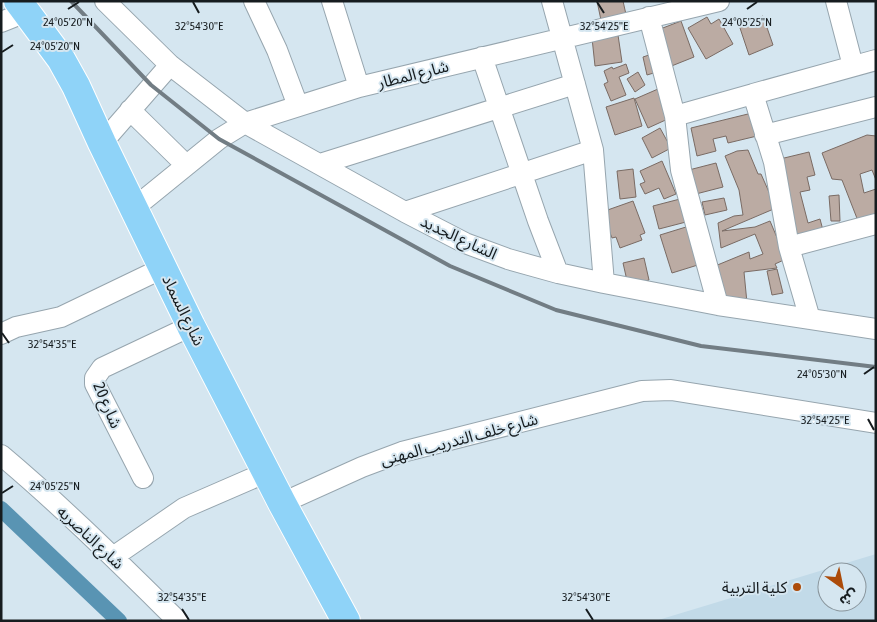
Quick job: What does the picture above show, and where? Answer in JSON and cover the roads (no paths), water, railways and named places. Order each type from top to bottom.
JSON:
[{"type":"highway","name":"شارع السماد","points":[[22,7],[60,59],[76,86],[191,326],[282,503],[346,621]]},
{"type":"street","name":"الشارع الجديد","points":[[105,1],[170,65],[245,123],[405,212],[486,252],[558,273],[604,283],[718,305],[876,329]]},
{"type":"street","points":[[254,1],[277,50],[298,106]]},
{"type":"street","points":[[332,1],[359,87]]},
{"type":"street","points":[[552,1],[592,150],[604,283]]},
{"type":"street","name":"شارع المطار","points":[[134,208],[219,139],[245,123],[359,87],[719,1]]},
{"type":"street","points":[[836,1],[853,66]]},
{"type":"street","points":[[1,22],[22,7]]},
{"type":"street","points":[[648,18],[675,116],[681,170],[718,305]]},
{"type":"street","points":[[482,57],[521,173],[558,273]]},
{"type":"street","points":[[675,116],[876,60]]},
{"type":"street","points":[[102,143],[170,65]]},
{"type":"street","points":[[320,164],[575,84]]},
{"type":"street","points":[[753,94],[774,162],[789,247],[810,319]]},
{"type":"street","points":[[765,134],[876,107]]},
{"type":"street","points":[[130,110],[186,165]]},
{"type":"street","points":[[405,212],[592,150]]},
{"type":"street","points":[[789,247],[876,224]]},
{"type":"street","points":[[1,334],[33,322],[61,318],[163,268]]},
{"type":"street","name":"شارع 20","points":[[143,478],[95,384],[94,378],[102,368],[191,326]]},
{"type":"street","name":"شارع خلف التدريب المهنى","points":[[282,503],[382,458],[642,391],[671,390],[876,423]]},
{"type":"street","name":"شارع الناصريه","points":[[1,455],[113,557],[178,621]]},
{"type":"street","points":[[113,557],[184,508],[266,472]]},
{"type":"waterway","points":[[1,509],[119,621]]},
{"type":"railway","points":[[71,1],[151,85],[219,139],[450,266],[556,310],[701,346],[876,367]]},
{"type":"place","name":"كلية التربية","points":[[797,587]]}]
